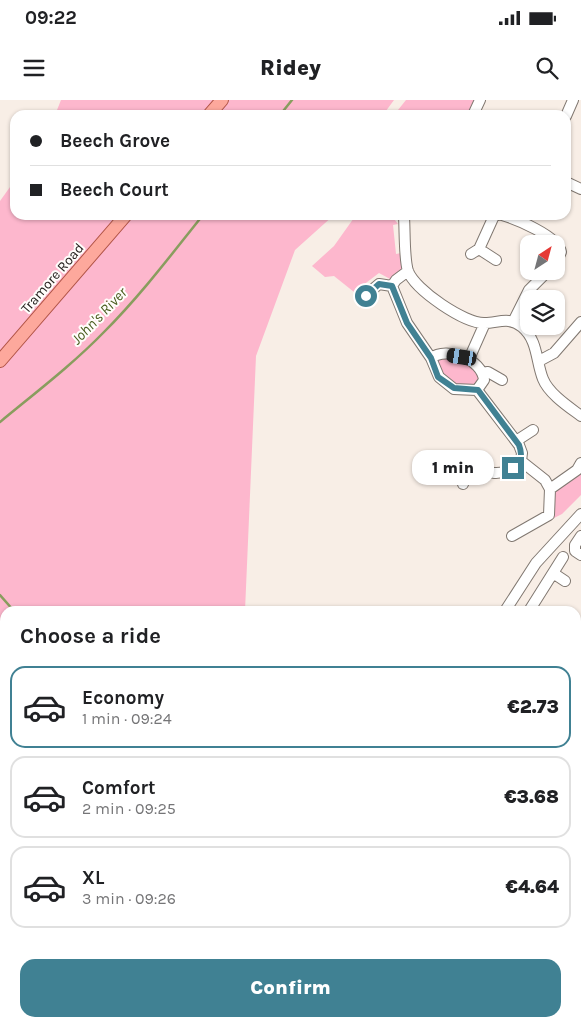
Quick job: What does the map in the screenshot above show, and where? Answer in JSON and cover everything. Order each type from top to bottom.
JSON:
[{"type":"main road","points":[[213,110],[222,100]]},
{"type":"main road","name":"Tramore Road","points":[[0,361],[122,220]]},
{"type":"street","points":[[404,220],[408,271],[419,286],[467,319],[485,324],[496,320],[513,322],[522,327],[528,334],[539,361],[543,380],[564,403],[581,416]]},
{"type":"street","points":[[492,220],[475,252],[496,260]]},
{"type":"street","points":[[518,220],[543,235]]},
{"type":"street","points":[[392,286],[396,280],[408,271]]},
{"type":"street","points":[[513,322],[529,290],[539,280]]},
{"type":"street","points":[[363,302],[366,296],[379,284],[392,286]]},
{"type":"street","points":[[392,286],[407,323],[431,358],[438,377],[454,388],[478,390],[516,441],[522,454],[521,461],[506,473],[492,473],[455,458]]},
{"type":"street","points":[[539,361],[554,353],[581,322]]},
{"type":"street","points":[[469,359],[485,324]]},
{"type":"street","points":[[431,358],[441,354],[469,359],[477,364],[483,373],[484,380],[478,390]]},
{"type":"street","points":[[483,373],[488,372],[502,380]]},
{"type":"street","points":[[516,441],[533,430]]},
{"type":"street","points":[[512,536],[548,515],[550,489],[545,480],[521,461]]},
{"type":"street","points":[[550,489],[578,470],[581,463]]},
{"type":"street","points":[[463,484],[472,465]]},
{"type":"street","points":[[508,606],[536,563],[581,514]]},
{"type":"street","points":[[581,536],[575,545],[574,551],[581,555]]},
{"type":"street","points":[[532,606],[563,557]]},
{"type":"street","points":[[553,573],[565,581]]},
{"type":"shaded area","points":[[61,100],[394,100],[387,110],[57,110]]},
{"type":"shaded area","points":[[406,100],[475,100],[470,110],[398,110]]},
{"type":"shaded area","points":[[10,187],[10,220],[328,220],[295,250],[256,356],[245,606],[0,606],[0,201]]},
{"type":"shaded area","points":[[352,220],[395,220],[398,224],[393,225],[396,254],[401,253],[404,267],[390,279],[379,273],[354,292],[334,276],[325,277],[312,266],[334,246]]},
{"type":"shaded area","points":[[440,357],[462,360],[476,367],[479,380],[474,387],[459,385],[449,381],[443,374],[437,360]]},
{"type":"shaded area","points":[[581,472],[581,495],[562,514],[552,519],[554,495],[557,490]]},
{"type":"waterway","name":"John's River","points":[[284,110],[292,100]]},
{"type":"waterway","name":"John's River","points":[[0,422],[66,367],[104,332],[143,290],[199,220]]},
{"type":"waterway","points":[[0,595],[10,606]]},
{"type":"route","points":[[366,296],[379,284],[392,286],[407,323],[431,358],[438,377],[454,388],[478,390],[519,445],[522,454],[521,461],[513,468]]}]
